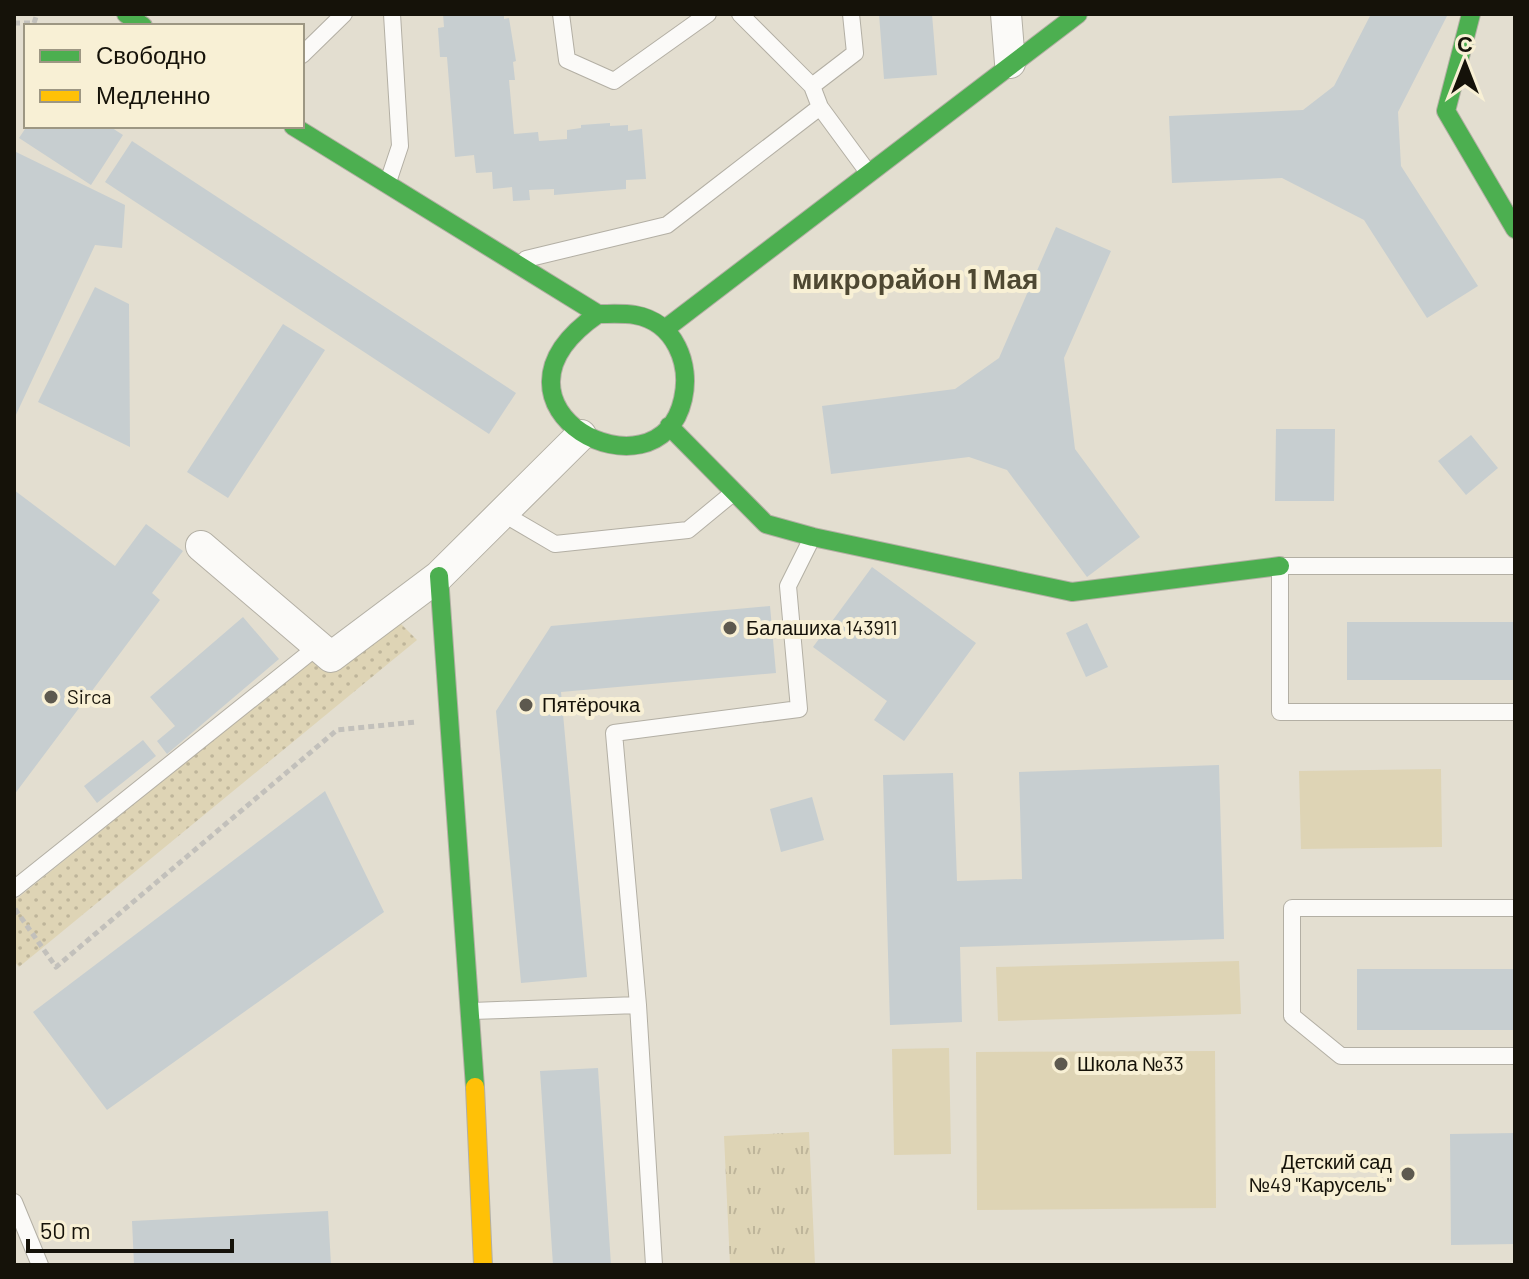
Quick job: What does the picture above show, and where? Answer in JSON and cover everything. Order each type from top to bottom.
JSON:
[{"type":"street","points":[[1006,14],[1010,63]]},
{"type":"street","points":[[665,329],[871,175],[1010,63],[1078,14]]},
{"type":"street","points":[[1471,14],[1446,111],[1515,229]]},
{"type":"street","points":[[296,128],[598,314]]},
{"type":"street","points":[[622,311],[645,316],[665,329],[682,350],[688,377],[683,403],[669,426],[650,440],[627,447],[603,445],[581,435],[563,417],[553,394],[552,369],[560,346],[576,327],[598,314],[622,311]]},
{"type":"street","points":[[669,426],[766,524],[813,537],[1072,592],[1280,566]]},
{"type":"street","points":[[201,546],[331,657],[439,576],[581,435]]},
{"type":"street","points":[[439,576],[471,1011],[483,1265]]},
{"type":"lane","points":[[304,53],[344,14]]},
{"type":"lane","points":[[387,184],[400,146],[392,14]]},
{"type":"lane","points":[[561,14],[567,60],[614,81],[708,14]]},
{"type":"lane","points":[[740,14],[812,86],[820,107],[871,175]]},
{"type":"lane","points":[[812,86],[855,53],[851,14]]},
{"type":"lane","points":[[514,260],[667,225],[820,107]]},
{"type":"lane","points":[[502,513],[555,544],[688,530],[734,492]]},
{"type":"lane","points":[[654,1265],[638,1005],[614,733],[799,709],[788,586],[813,537]]},
{"type":"lane","points":[[1515,566],[1280,566],[1280,712],[1515,712]]},
{"type":"lane","points":[[14,889],[318,646]]},
{"type":"lane","points":[[1515,908],[1292,908],[1292,1016],[1341,1056],[1515,1056]]},
{"type":"lane","points":[[471,1011],[638,1005]]},
{"type":"lane","points":[[14,1202],[40,1265]]},
{"type":"path","points":[[14,23],[34,23],[37,14]]},
{"type":"path","points":[[14,908],[56,967],[337,730],[449,718]]},
{"type":"green space","points":[[395,618],[417,640],[19,967],[14,961],[14,901],[316,657]]},
{"type":"green space","points":[[1441,769],[1442,847],[1301,849],[1299,771]]},
{"type":"green space","points":[[1239,961],[1241,1014],[998,1021],[996,967]]},
{"type":"green space","points":[[949,1048],[951,1154],[894,1155],[892,1049]]},
{"type":"green space","points":[[1215,1051],[1216,1208],[977,1210],[976,1052]]},
{"type":"green space","points":[[809,1132],[815,1265],[730,1265],[724,1136]]},
{"type":"building","points":[[443,14],[504,14],[504,19],[509,18],[516,61],[513,62],[515,80],[509,80],[514,134],[538,132],[539,141],[567,139],[567,130],[581,128],[581,125],[610,123],[610,126],[628,125],[628,131],[642,129],[646,179],[626,180],[626,189],[554,195],[554,189],[529,190],[530,200],[513,201],[512,187],[493,189],[492,172],[476,173],[474,155],[455,157],[447,57],[440,57],[438,28],[444,27]]},
{"type":"building","points":[[879,14],[932,14],[937,75],[884,79]]},
{"type":"building","points":[[1371,14],[1448,14],[1398,112],[1401,166],[1478,286],[1427,318],[1364,220],[1282,178],[1172,183],[1169,116],[1303,110],[1334,86]]},
{"type":"building","points":[[26,128],[112,128],[123,135],[91,185],[19,138]]},
{"type":"building","points":[[132,141],[516,393],[489,434],[105,182]]},
{"type":"building","points":[[14,151],[125,205],[122,248],[95,245],[14,419]]},
{"type":"building","points":[[1056,227],[1111,251],[1064,358],[1075,449],[1140,537],[1087,577],[1007,470],[969,457],[831,474],[822,406],[955,389],[999,358]]},
{"type":"building","points":[[95,287],[129,304],[130,447],[38,402]]},
{"type":"building","points":[[283,324],[325,350],[228,498],[187,472]]},
{"type":"building","points":[[1276,429],[1335,429],[1334,501],[1275,501]]},
{"type":"building","points":[[1471,435],[1498,468],[1466,495],[1438,461]]},
{"type":"building","name":"Sirca","points":[[14,490],[115,566],[146,524],[183,551],[152,593],[160,600],[14,795]]},
{"type":"building","points":[[872,567],[976,643],[904,741],[874,720],[887,701],[813,647]]},
{"type":"building","points":[[770,606],[776,673],[561,692],[587,977],[521,983],[496,711],[551,626]]},
{"type":"building","points":[[243,617],[279,659],[167,754],[157,741],[175,726],[150,697]]},
{"type":"building","points":[[1347,622],[1515,622],[1515,680],[1347,680]]},
{"type":"building","points":[[1087,623],[1108,667],[1086,677],[1066,633]]},
{"type":"building","points":[[143,740],[156,756],[97,803],[84,786]]},
{"type":"building","points":[[1219,765],[1224,939],[960,947],[962,1022],[890,1025],[883,775],[953,773],[957,881],[1022,879],[1019,772]]},
{"type":"building","points":[[325,791],[384,912],[107,1110],[33,1012]]},
{"type":"building","points":[[812,797],[824,840],[781,852],[770,809]]},
{"type":"building","points":[[1357,969],[1515,969],[1515,1030],[1357,1030]]},
{"type":"building","points":[[598,1068],[611,1265],[553,1265],[540,1071]]},
{"type":"building","points":[[1515,1133],[1515,1244],[1451,1245],[1450,1134]]},
{"type":"building","points":[[328,1211],[331,1265],[134,1265],[132,1221]]},
{"type":"traffic: fast","points":[[126,14],[140,24]]},
{"type":"traffic: fast","points":[[665,329],[1078,14]]},
{"type":"traffic: fast","points":[[1471,14],[1446,111],[1515,229]]},
{"type":"traffic: fast","points":[[296,128],[598,314]]},
{"type":"traffic: fast","points":[[598,314],[635,315],[649,319],[670,335],[682,359],[683,399],[667,430],[641,444],[610,444],[581,432],[559,410],[551,382],[562,349],[598,314]]},
{"type":"traffic: fast","points":[[669,426],[766,524],[813,537],[1072,592],[1280,566]]},
{"type":"traffic: fast","points":[[439,576],[475,1087]]},
{"type":"traffic: slow","points":[[475,1087],[483,1265]]},
{"type":"place","name":"Балашиха 143911","points":[[730,628]]},
{"type":"place","name":"Sirca","points":[[51,697]]},
{"type":"place","name":"Пятёрочка","points":[[526,705]]},
{"type":"place","name":"Школа №33","points":[[1061,1064]]},
{"type":"place","name":"Детский сад №49 \"Карусель\"","points":[[1408,1174]]},
{"type":"district","name":"микрорайон 1 Мая","points":[[915,279]]}]
